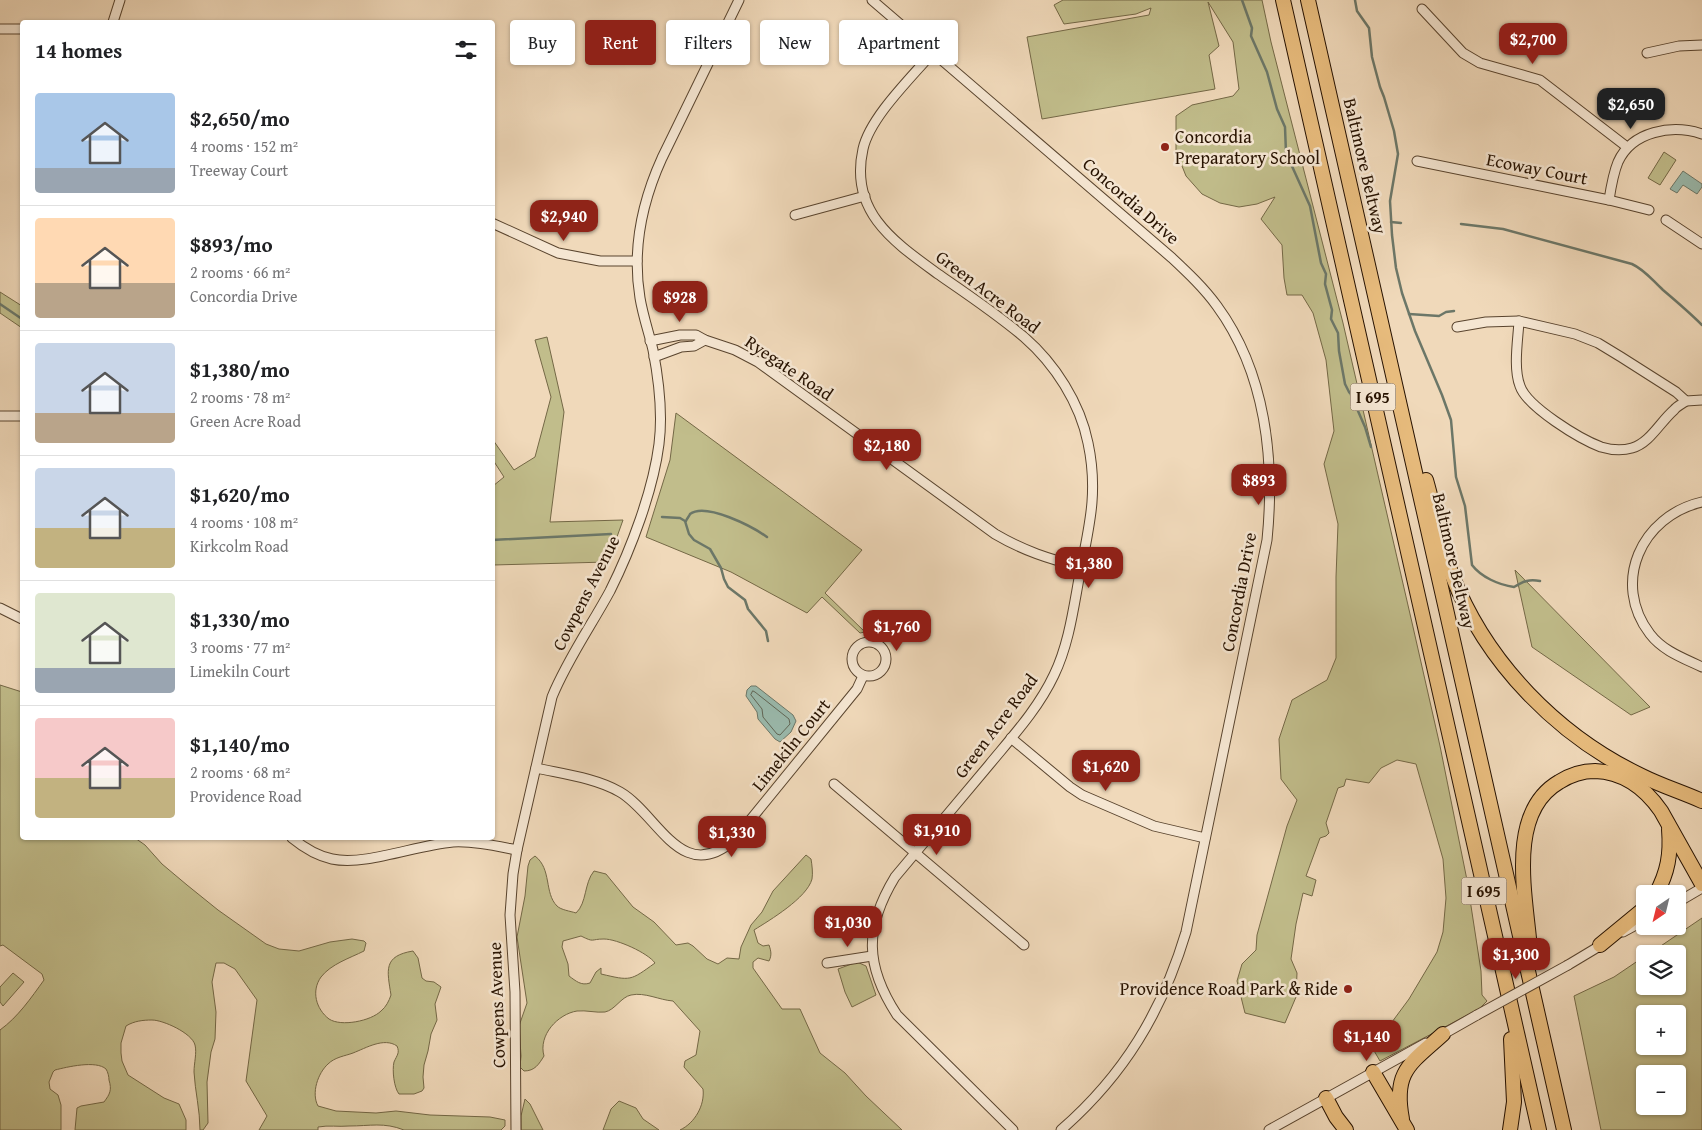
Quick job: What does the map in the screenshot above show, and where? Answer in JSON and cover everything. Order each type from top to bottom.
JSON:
[{"type":"highway","name":"I 695","points":[[1283,0],[1539,1130]]},
{"type":"highway","name":"Baltimore Beltway","points":[[1308,0],[1564,1130]]},
{"type":"highway","points":[[1386,344],[1452,574],[1472,618],[1484,638],[1522,687],[1569,731],[1604,755],[1642,776],[1702,800]]},
{"type":"highway","points":[[1534,999],[1523,866],[1524,843],[1527,824],[1532,812],[1546,791],[1566,778],[1590,771],[1607,772],[1628,780],[1644,790],[1653,800],[1702,886]]},
{"type":"highway","points":[[1661,885],[1669,863],[1668,824]]},
{"type":"highway","points":[[1600,945],[1636,915]]},
{"type":"highway","points":[[1506,988],[1514,1080],[1514,1102],[1510,1130]]},
{"type":"highway","points":[[1404,1125],[1399,1103],[1399,1091],[1405,1070],[1443,1034]]},
{"type":"highway","points":[[1373,1072],[1404,1125]]},
{"type":"highway","points":[[1326,1098],[1336,1117],[1346,1130]]},
{"type":"street","points":[[114,20],[120,0]]},
{"type":"street","name":"Cowpens Avenue","points":[[516,1130],[516,992],[510,915],[517,850],[548,710],[556,688],[610,591],[624,561],[653,475],[659,445],[661,415],[654,357],[640,297],[637,261],[643,212],[655,174],[739,0]]},
{"type":"street","name":"Concordia Drive","points":[[872,0],[895,20]]},
{"type":"street","points":[[1422,9],[1463,53],[1471,59],[1540,80],[1627,147]]},
{"type":"street","points":[[0,29],[20,29]]},
{"type":"street","points":[[1647,53],[1679,46],[1702,45]]},
{"type":"street","name":"Green Acre Road","points":[[922,65],[882,113],[867,138],[861,165],[862,182],[872,213],[887,234],[899,245],[1024,337],[1041,354],[1056,372],[1070,394],[1088,441],[1092,466],[1092,516],[1063,652],[1056,672],[1046,692],[1011,738],[895,878],[879,908],[872,941],[872,956],[879,983],[897,1016],[1013,1130]]},
{"type":"street","name":"Concordia Drive","points":[[948,65],[1191,276],[1218,307],[1241,346],[1249,364],[1268,443],[1271,486],[1269,522],[1262,569],[1186,932],[1164,995],[1134,1047],[1117,1072],[1094,1098],[1061,1130]]},
{"type":"street","points":[[1609,200],[1618,163],[1627,147],[1660,131],[1672,129],[1686,130],[1702,134]]},
{"type":"street","name":"Ecoway Court","points":[[1418,161],[1649,210]]},
{"type":"street","points":[[795,215],[865,196]]},
{"type":"street","points":[[1666,220],[1702,244]]},
{"type":"street","points":[[495,224],[558,253],[600,261],[637,261]]},
{"type":"street","points":[[1519,321],[1517,376],[1520,388],[1540,410],[1577,435],[1602,447],[1618,450],[1633,448],[1645,441],[1674,410],[1686,401],[1702,400]]},
{"type":"street","points":[[1457,327],[1486,322],[1519,321],[1575,334],[1598,343],[1661,382],[1686,401]]},
{"type":"street","name":"Ryegate Road","points":[[650,341],[680,335],[696,335],[735,350],[758,362],[995,534],[1016,546],[1040,556],[1081,568]]},
{"type":"street","points":[[654,357],[680,347],[694,346],[705,340]]},
{"type":"street","points":[[0,416],[20,416]]},
{"type":"street","points":[[1702,502],[1684,507],[1671,515],[1658,525],[1647,538],[1638,552],[1632,587],[1635,605],[1650,634],[1661,645],[1675,654],[1702,666]]},
{"type":"street","points":[[0,608],[20,617]]},
{"type":"street","name":"Limekiln Court","points":[[536,768],[611,787],[634,803],[673,844],[684,851],[697,855],[710,854],[723,850],[740,833],[857,689],[863,676]]},
{"type":"street","points":[[1011,738],[1082,795],[1154,826],[1205,838]]},
{"type":"street","points":[[834,784],[1024,945]]},
{"type":"street","points":[[295,840],[312,852],[330,859],[343,861],[360,860],[435,844],[456,842],[478,843],[517,850]]},
{"type":"street","points":[[1686,897],[1702,886]]},
{"type":"street","points":[[1270,1130],[1568,965],[1636,925]]},
{"type":"street","points":[[826,963],[872,956]]},
{"type":"shaded area","points":[[1063,0],[1262,0],[1343,323],[1440,746],[1467,880],[1481,971],[1482,995],[1487,1001],[1479,1009],[1380,1061],[1373,1049],[1373,1042],[1392,1022],[1409,999],[1437,952],[1443,932],[1446,898],[1443,859],[1416,764],[1397,760],[1381,768],[1369,783],[1346,779],[1344,786],[1338,788],[1326,823],[1329,833],[1320,838],[1306,876],[1316,880],[1312,896],[1303,893],[1296,924],[1291,959],[1297,973],[1296,997],[1285,1023],[1245,1013],[1237,981],[1242,964],[1256,950],[1257,935],[1287,826],[1297,800],[1281,779],[1279,739],[1292,700],[1327,680],[1336,658],[1338,524],[1324,464],[1334,431],[1326,360],[1313,313],[1302,295],[1287,295],[1282,245],[1261,219],[1275,197],[1257,204],[1239,207],[1220,203],[1202,194],[1186,176],[1176,151],[1176,116],[1192,105],[1233,96],[1239,89],[1233,42],[1208,2],[1219,46],[1209,55],[1215,89],[1042,119],[1027,37],[1149,15],[1151,8],[1136,14],[1064,24],[1054,5]]},
{"type":"shaded area","points":[[1664,152],[1676,160],[1660,185],[1648,178]]},
{"type":"shaded area","points":[[0,292],[20,305],[20,327],[0,313]]},
{"type":"shaded area","points":[[547,337],[564,412],[550,522],[623,520],[608,562],[495,565],[495,484],[504,477],[495,463],[495,443],[514,470],[535,457],[551,397],[535,340]]},
{"type":"shaded area","points":[[676,413],[862,550],[825,593],[865,632],[860,633],[822,597],[807,613],[731,572],[646,537],[670,460]]},
{"type":"shaded area","points":[[1515,570],[1650,707],[1631,715],[1532,647]]},
{"type":"shaded area","points":[[0,685],[20,691],[20,840],[138,840],[187,885],[266,944],[279,949],[299,951],[330,942],[352,939],[364,941],[366,943],[364,951],[330,968],[318,982],[316,1000],[318,1005],[329,1019],[334,1021],[341,1023],[356,1022],[370,1018],[383,1009],[391,995],[389,966],[396,956],[403,953],[413,951],[418,958],[422,978],[426,981],[434,982],[441,987],[435,1004],[437,1020],[431,1034],[424,1065],[424,1088],[422,1091],[414,1094],[399,1094],[393,1074],[393,1065],[398,1048],[392,1044],[381,1043],[337,1058],[324,1068],[315,1089],[318,1106],[336,1111],[376,1113],[396,1111],[430,1115],[490,1117],[505,1120],[505,1126],[501,1130],[404,1130],[377,1125],[322,1126],[318,1127],[318,1130],[259,1130],[267,1116],[246,1081],[257,1000],[235,969],[224,963],[216,963],[212,982],[216,1012],[215,1039],[211,1052],[207,1082],[208,1123],[203,1130],[200,1130],[194,1069],[196,1051],[193,1040],[176,1028],[163,1022],[152,1020],[139,1021],[126,1026],[121,1043],[122,1061],[128,1075],[164,1098],[179,1104],[186,1120],[186,1130],[75,1130],[77,1108],[104,1102],[110,1092],[110,1083],[106,1069],[95,1065],[81,1065],[55,1070],[49,1082],[50,1089],[58,1095],[61,1105],[61,1130],[0,1130],[0,1030],[18,1013],[44,980],[42,974],[3,945],[0,946]]},
{"type":"shaded area","points":[[806,855],[811,859],[812,879],[803,894],[787,908],[754,930],[758,943],[763,946],[769,945],[771,955],[769,961],[758,958],[753,962],[753,968],[782,1009],[800,1009],[820,1053],[845,1073],[902,1130],[680,1130],[690,1123],[701,1107],[703,1089],[684,1067],[685,1061],[696,1055],[700,1031],[673,1001],[647,995],[636,994],[627,996],[612,1009],[605,1012],[577,1011],[563,1016],[547,1033],[543,1048],[544,1056],[538,1064],[528,1071],[524,1071],[520,1067],[519,1026],[527,1003],[517,937],[525,896],[528,866],[530,860],[535,856],[544,867],[550,895],[557,906],[576,913],[580,909],[594,871],[606,874],[633,907],[654,922],[676,945],[688,943],[707,959],[718,964],[727,958],[739,959],[741,947],[751,925],[762,912],[773,891]],"holes":[[[581,936],[591,940],[604,939],[624,944],[646,955],[655,963],[630,978],[619,978],[601,974],[601,968],[596,972],[590,983],[581,983],[569,976],[568,964],[562,947],[563,941]]]},
{"type":"shaded area","points":[[1702,918],[1702,1130],[1601,1130],[1574,996],[1614,977],[1636,962],[1636,995],[1686,995],[1686,945],[1662,945],[1677,935],[1686,935],[1686,929]]},
{"type":"shaded area","points":[[857,962],[866,966],[876,995],[852,1007],[838,969]]},
{"type":"shaded area","points":[[13,973],[24,982],[3,1006],[0,1002],[0,987]]},
{"type":"shaded area","points":[[525,1099],[530,1104],[543,1130],[521,1130],[521,1116]]},
{"type":"shaded area","points":[[619,1101],[636,1108],[643,1119],[659,1130],[603,1130],[611,1109]]},
{"type":"water","points":[[1683,171],[1702,184],[1697,194],[1683,185],[1677,193],[1670,189]]},
{"type":"water","points":[[751,686],[756,686],[793,715],[796,721],[791,732],[780,742],[775,739],[758,719],[757,712],[746,696],[747,690]]},
{"type":"waterway","points":[[1242,0],[1252,28],[1251,36],[1267,72],[1277,109],[1285,127],[1286,153],[1310,206],[1321,263],[1326,274],[1325,284],[1332,310],[1331,319],[1338,333],[1345,384],[1349,392],[1357,400]]},
{"type":"waterway","points":[[1355,0],[1357,11],[1369,28],[1372,57],[1394,131],[1398,154],[1390,201],[1396,268],[1415,331],[1451,420],[1456,477],[1465,506],[1472,565],[1485,577],[1508,586],[1514,587],[1530,580],[1540,581]]},
{"type":"waterway","points":[[1391,222],[1401,223]]},
{"type":"waterway","points":[[1461,224],[1503,229],[1637,266],[1702,325]]},
{"type":"waterway","points":[[0,304],[20,318]]},
{"type":"waterway","points":[[1409,314],[1439,316],[1446,312],[1454,311]]},
{"type":"waterway","points":[[1351,395],[1365,427],[1371,447]]},
{"type":"waterway","points":[[686,521],[690,514],[697,511],[718,513],[741,522],[767,537]]},
{"type":"waterway","points":[[662,517],[680,518],[685,521],[689,534],[694,540],[710,549],[721,568],[728,587],[745,600],[748,609],[766,631],[768,641]]},
{"type":"waterway","points":[[495,540],[611,534]]},
{"type":"place","name":"Concordia Preparatory School","points":[[1165,147]]},
{"type":"place","name":"Providence Road Park & Ride","points":[[1348,989]]}]
